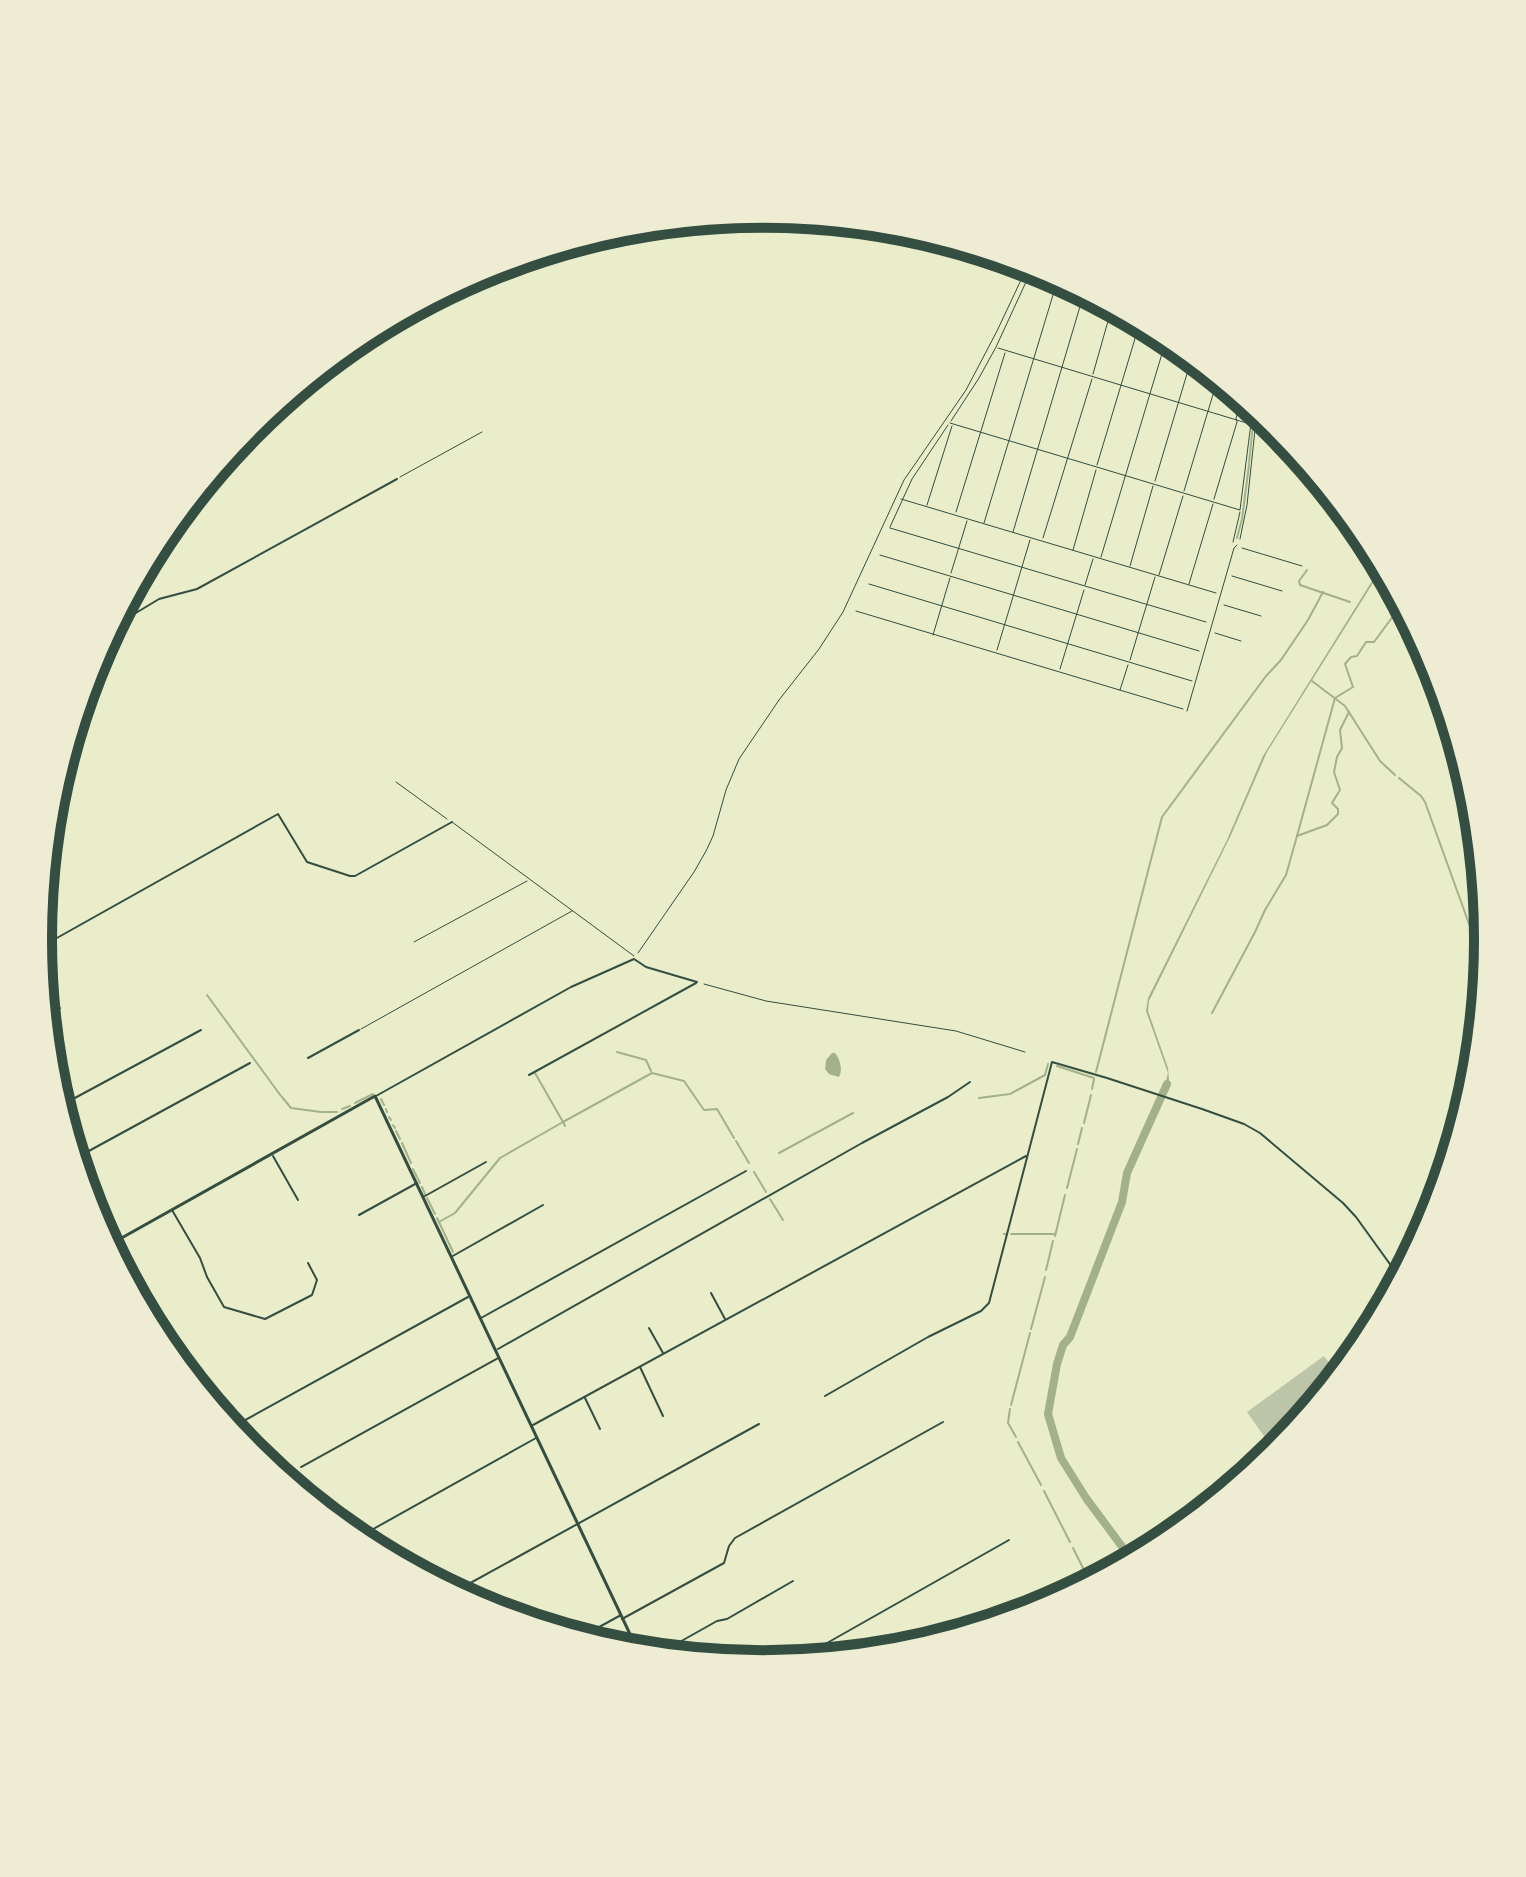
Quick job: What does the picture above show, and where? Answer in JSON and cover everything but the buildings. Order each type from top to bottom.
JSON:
[{"type":"street","points":[[129,617],[159,599],[197,589],[397,479]]},
{"type":"street","points":[[52,941],[278,814],[307,862],[350,876],[452,822]]},
{"type":"street","points":[[119,1239],[571,987],[635,957],[646,967],[697,982]]},
{"type":"street","points":[[529,1075],[697,982]]},
{"type":"street","points":[[56,1010],[60,1008]]},
{"type":"street","points":[[71,1100],[201,1030]]},
{"type":"street","points":[[308,1058],[359,1030]]},
{"type":"street","points":[[825,1396],[928,1337],[981,1311],[989,1303],[1052,1062],[1238,1122],[1265,1137],[1350,1210],[1393,1268]]},
{"type":"street","points":[[85,1153],[250,1063]]},
{"type":"street","points":[[496,1350],[970,1082]]},
{"type":"street","points":[[375,1096],[631,1637]]},
{"type":"street","points":[[271,1153],[298,1200]]},
{"type":"street","points":[[532,1426],[1028,1155]]},
{"type":"street","points":[[424,1197],[486,1162]]},
{"type":"street","points":[[480,1318],[746,1171]]},
{"type":"street","points":[[359,1215],[417,1183]]},
{"type":"street","points":[[450,1257],[543,1205]]},
{"type":"street","points":[[171,1209],[224,1307],[265,1319],[312,1295],[317,1280],[308,1263]]},
{"type":"street","points":[[711,1293],[726,1320]]},
{"type":"street","points":[[242,1422],[469,1296]]},
{"type":"street","points":[[649,1328],[664,1355]]},
{"type":"street","points":[[301,1467],[499,1357]]},
{"type":"street","points":[[640,1367],[663,1416]]},
{"type":"street","points":[[585,1397],[600,1429]]},
{"type":"street","points":[[597,1629],[724,1563],[735,1538],[943,1422]]},
{"type":"street","points":[[468,1584],[759,1424]]},
{"type":"street","points":[[370,1531],[537,1437]]},
{"type":"street","points":[[820,1647],[1009,1540]]},
{"type":"street","points":[[677,1644],[793,1581]]},
{"type":"lane","points":[[1187,710],[1236,545]]},
{"type":"lane","points":[[452,822],[635,957]]},
{"type":"lane","points":[[414,942],[529,880]]},
{"type":"lane","points":[[359,1030],[572,911]]},
{"type":"path","points":[[635,957],[706,851],[739,759],[843,612],[904,480],[966,390],[1022,277]]},
{"type":"path","points":[[1028,279],[979,378],[919,467],[890,527],[1211,624]]},
{"type":"path","points":[[984,523],[1054,291]]},
{"type":"path","points":[[1013,532],[1081,303]]},
{"type":"path","points":[[1043,541],[1109,318]]},
{"type":"path","points":[[1073,550],[1137,334]]},
{"type":"path","points":[[996,347],[1251,424],[1233,544],[1302,566]]},
{"type":"path","points":[[956,515],[1005,350]]},
{"type":"path","points":[[1101,559],[1163,351]]},
{"type":"path","points":[[1130,567],[1189,369]]},
{"type":"path","points":[[1120,690],[1215,389]]},
{"type":"path","points":[[1189,585],[1239,411]]},
{"type":"path","points":[[951,423],[1240,510]]},
{"type":"path","points":[[927,507],[951,423]]},
{"type":"path","points":[[1236,545],[1247,505],[1255,426]]},
{"type":"path","points":[[397,479],[482,432]]},
{"type":"path","points":[[901,499],[1220,594]]},
{"type":"path","points":[[933,635],[968,519]]},
{"type":"path","points":[[996,653],[1031,538]]},
{"type":"path","points":[[880,555],[1203,652]]},
{"type":"path","points":[[1059,672],[1094,556]]},
{"type":"path","points":[[1226,574],[1282,591]]},
{"type":"path","points":[[869,584],[1195,682]]},
{"type":"path","points":[[1218,603],[1261,616]]},
{"type":"path","points":[[856,611],[1187,710]]},
{"type":"path","points":[[1209,631],[1241,641]]},
{"type":"path","points":[[396,782],[452,822]]},
{"type":"path","points":[[697,982],[748,998],[956,1031],[1025,1052]]},
{"type":"shaded area","points":[[1375,576],[1267,752],[1231,835],[1149,1001],[1148,1011],[1168,1068],[1169,1080],[1163,1093],[1168,1073],[1146,1011],[1148,998],[1227,840],[1263,756]]},
{"type":"shaded area","points":[[832,1053],[840,1061],[839,1077],[825,1069],[826,1060]]},
{"type":"waterway","points":[[1249,463],[1253,424]]},
{"type":"waterway","points":[[1237,538],[1249,465]]},
{"type":"waterway","points":[[1307,570],[1299,581],[1300,585],[1350,602]]},
{"type":"waterway","points":[[1096,1072],[1162,817],[1281,660],[1323,592]]},
{"type":"waterway","points":[[1297,836],[1335,698],[1353,687],[1345,664],[1351,657],[1357,656],[1366,642],[1374,642],[1395,613]]},
{"type":"waterway","points":[[1312,681],[1345,706],[1380,761],[1395,775]]},
{"type":"waterway","points":[[1212,1013],[1286,875],[1297,836],[1327,825],[1338,814],[1332,803],[1340,790],[1334,772],[1342,748],[1340,730],[1349,712]]},
{"type":"waterway","points":[[1399,778],[1425,802],[1474,938]]},
{"type":"waterway","points":[[207,995],[281,1096]]},
{"type":"waterway","points":[[617,1052],[646,1060],[651,1071]]},
{"type":"waterway","points":[[979,1098],[1010,1094],[1045,1075],[1048,1064]]},
{"type":"waterway","points":[[1057,1066],[1094,1078]]},
{"type":"waterway","points":[[535,1073],[563,1122],[652,1073],[684,1081],[704,1110],[717,1109],[734,1138]]},
{"type":"waterway","points":[[1092,1089],[1094,1079]]},
{"type":"waterway","points":[[1125,1550],[1061,1458],[1048,1414],[1063,1345],[1070,1337],[1122,1202],[1127,1173],[1167,1084]]},
{"type":"waterway","points":[[355,1103],[373,1094]]},
{"type":"waterway","points":[[1084,1123],[1091,1095]]},
{"type":"waterway","points":[[282,1097],[291,1108],[321,1112]]},
{"type":"waterway","points":[[381,1099],[384,1105]]},
{"type":"waterway","points":[[342,1109],[350,1106]]},
{"type":"waterway","points":[[323,1112],[337,1112]]},
{"type":"waterway","points":[[779,1153],[853,1113]]},
{"type":"waterway","points":[[439,1222],[455,1213],[500,1158],[563,1122],[565,1126]]},
{"type":"waterway","points":[[1078,1144],[1082,1128]]},
{"type":"waterway","points":[[396,1131],[400,1139]]},
{"type":"waterway","points":[[736,1141],[749,1163]]},
{"type":"waterway","points":[[402,1143],[411,1163]]},
{"type":"waterway","points":[[1067,1188],[1077,1149]]},
{"type":"waterway","points":[[413,1169],[420,1183]]},
{"type":"waterway","points":[[754,1172],[766,1192]]},
{"type":"waterway","points":[[422,1187],[425,1194]]},
{"type":"waterway","points":[[1055,1236],[1065,1195]]},
{"type":"waterway","points":[[427,1198],[435,1214]]},
{"type":"waterway","points":[[770,1199],[783,1220]]},
{"type":"waterway","points":[[437,1218],[453,1252]]},
{"type":"waterway","points":[[1011,1234],[1055,1234]]},
{"type":"waterway","points":[[1046,1270],[1053,1241]]},
{"type":"waterway","points":[[1031,1329],[1045,1277]]},
{"type":"waterway","points":[[1011,1405],[1030,1333]]},
{"type":"waterway","points":[[1010,1409],[1008,1423],[1016,1437]]},
{"type":"waterway","points":[[1018,1442],[1041,1485]]},
{"type":"waterway","points":[[1044,1491],[1070,1542]]},
{"type":"waterway","points":[[1073,1548],[1085,1572]]}]
